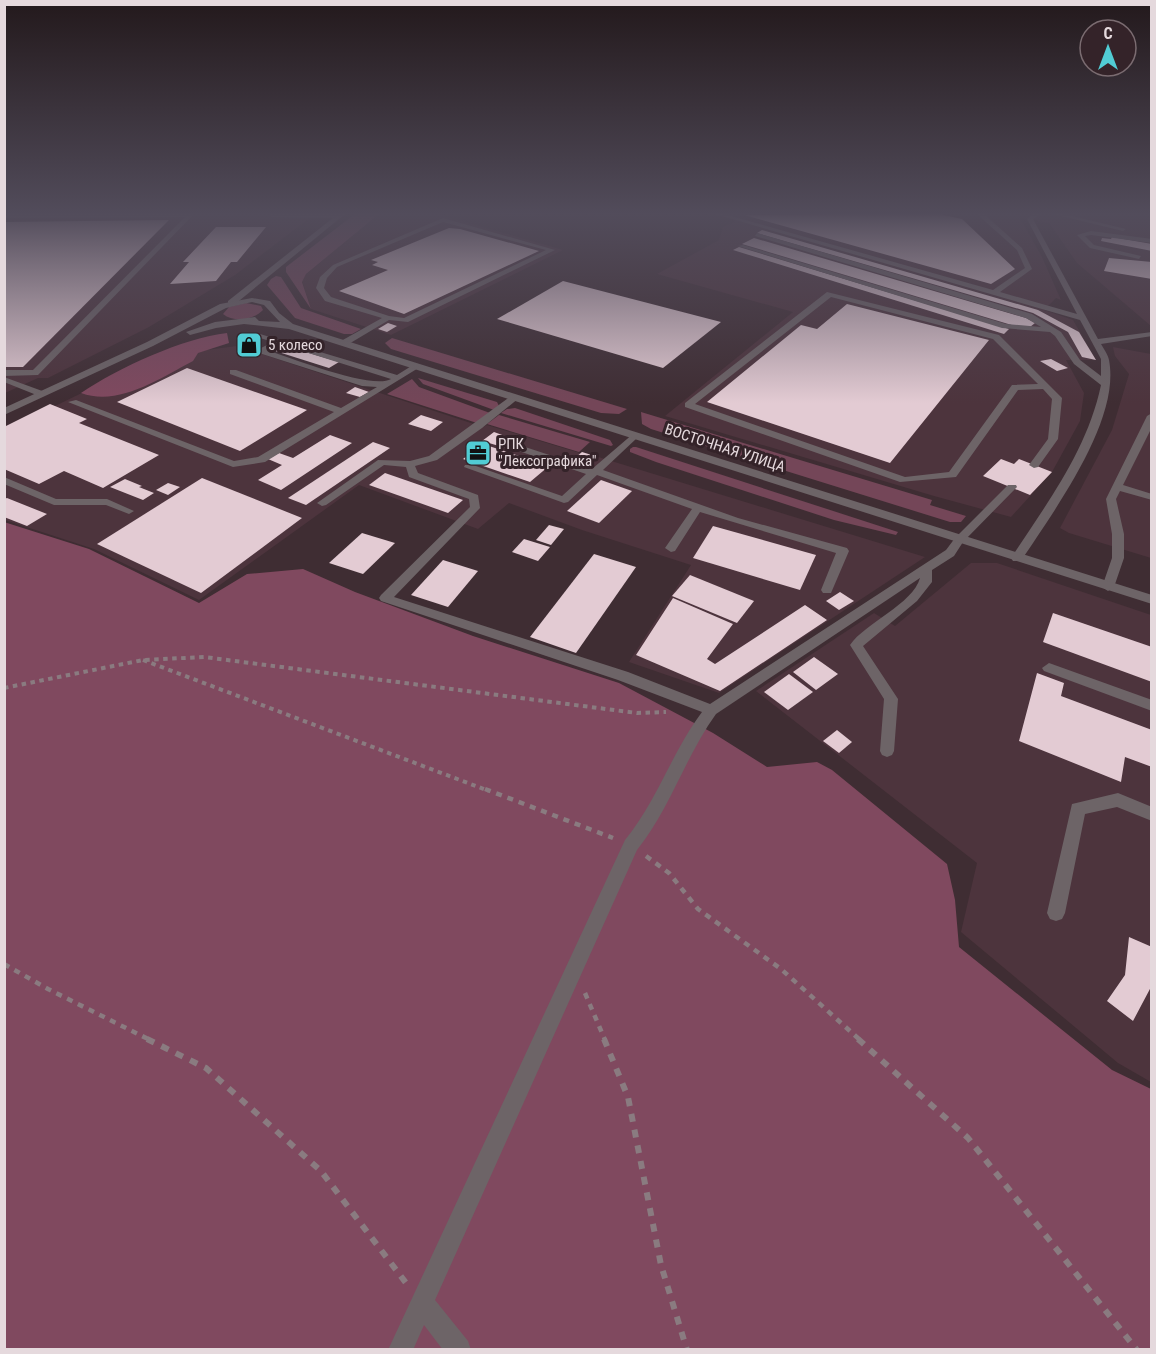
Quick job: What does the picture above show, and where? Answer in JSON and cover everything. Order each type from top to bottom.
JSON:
[{"type":"street","points":[[4,412],[150,344],[231,303],[262,277]]},
{"type":"street","points":[[256,282],[253,290],[255,296],[261,301]]},
{"type":"street","points":[[231,303],[261,301]]},
{"type":"street","name":"ВОСТОЧНАЯ УЛИЦА","points":[[261,301],[267,303],[290,326]]},
{"type":"street","points":[[218,309],[215,314],[216,318],[230,323]]},
{"type":"street","points":[[247,322],[264,317],[272,309]]},
{"type":"street","name":"ВОСТОЧНАЯ УЛИЦА","points":[[150,344],[196,330],[230,323],[247,322],[290,326],[1152,600]]},
{"type":"lane","points":[[4,373],[35,373],[129,277]]},
{"type":"lane","points":[[324,277],[320,288],[328,299],[388,318],[405,320],[495,277]]},
{"type":"lane","points":[[844,277],[1005,326],[1051,330]]},
{"type":"lane","points":[[899,277],[1029,316],[1058,334],[1077,362],[1105,384]]},
{"type":"lane","points":[[939,277],[1083,318]]},
{"type":"lane","points":[[994,293],[1017,277]]},
{"type":"lane","points":[[1017,558],[1068,479],[1101,411],[1105,384],[1105,359],[1061,277]]},
{"type":"lane","points":[[1034,465],[1053,439],[1057,398],[996,337],[830,294],[688,405],[904,480],[952,475],[1015,387],[1044,386]]},
{"type":"lane","points":[[344,343],[388,318]]},
{"type":"lane","points":[[1096,342],[1152,334]]},
{"type":"lane","points":[[263,336],[394,381]]},
{"type":"lane","points":[[280,341],[262,351],[365,384],[394,381]]},
{"type":"lane","points":[[73,402],[233,464],[261,460],[416,367]]},
{"type":"lane","points":[[233,372],[342,412]]},
{"type":"lane","points":[[4,379],[42,394]]},
{"type":"lane","points":[[322,503],[382,462],[410,464],[433,458],[514,398]]},
{"type":"lane","points":[[1108,587],[1118,558],[1118,534],[1111,499],[1152,417]]},
{"type":"lane","points":[[469,467],[564,501],[634,436]]},
{"type":"lane","points":[[516,447],[734,520],[843,551],[827,590]]},
{"type":"lane","points":[[410,464],[413,475],[474,497],[475,508],[385,598],[623,676],[711,710]]},
{"type":"lane","points":[[4,480],[54,502],[107,502],[129,511]]},
{"type":"lane","points":[[1118,487],[1152,497]]},
{"type":"lane","points":[[400,1350],[631,845],[648,824],[683,754],[711,710],[950,553],[959,540],[1012,488]]},
{"type":"lane","points":[[671,548],[698,507]]},
{"type":"lane","points":[[888,751],[891,699],[856,645],[913,598],[926,582],[926,570]]},
{"type":"lane","points":[[1049,668],[1152,706]]},
{"type":"lane","points":[[1056,913],[1078,809],[1118,800],[1152,814]]},
{"type":"lane","points":[[421,1302],[459,1350]]},
{"type":"path","points":[[4,688],[143,660],[204,657],[637,713],[668,712]]},
{"type":"path","points":[[143,660],[631,845],[669,873],[698,909],[781,969],[968,1138],[1137,1350]]},
{"type":"path","points":[[4,964],[48,989],[206,1068],[321,1171],[421,1302]]},
{"type":"path","points":[[575,967],[628,1097],[661,1265],[687,1350]]},
{"type":"shaded area","points":[[4,277],[231,277],[149,327],[48,378],[38,378],[5,393]]},
{"type":"shaded area","points":[[281,277],[301,308],[361,329],[352,334],[344,334],[295,318],[267,285],[271,279]]},
{"type":"shaded area","points":[[290,277],[304,277],[302,282],[311,309]]},
{"type":"shaded area","points":[[304,277],[508,277],[391,335],[311,309],[302,281]]},
{"type":"shaded area","points":[[668,277],[1051,277],[1061,300],[1056,298],[1044,310],[1073,320],[1096,360],[1066,360],[1084,393],[1080,421],[1052,472],[1011,517],[665,416],[793,312]]},
{"type":"shaded area","points":[[1094,277],[1151,277],[1151,326]]},
{"type":"shaded area","points":[[246,303],[261,306],[263,310],[243,319],[232,319],[223,314],[229,307]]},
{"type":"shaded area","points":[[227,333],[229,343],[198,353],[193,361],[139,389],[110,396],[81,393],[113,374],[151,356],[191,341]]},
{"type":"shaded area","points":[[392,338],[627,409],[619,414],[601,413],[391,349],[385,343]]},
{"type":"shaded area","points":[[237,346],[483,427],[487,425],[582,452],[925,557],[719,693],[629,662],[691,565],[582,530],[509,503],[478,529],[359,485],[199,600],[94,549],[5,520],[5,427],[50,404],[55,406],[158,356]]},
{"type":"shaded area","points":[[1113,347],[1151,354],[1151,558],[1069,533],[1060,528],[1112,430],[1129,374],[1115,356]]},
{"type":"shaded area","points":[[418,378],[497,402],[499,406],[494,410],[423,384]]},
{"type":"shaded area","points":[[412,379],[419,387],[490,413],[477,423],[387,394]]},
{"type":"shaded area","points":[[515,408],[610,440],[613,445],[501,413]]},
{"type":"shaded area","points":[[641,412],[932,500],[930,505],[966,516],[961,522],[950,522],[651,429],[642,424]]},
{"type":"shaded area","points":[[499,415],[590,442],[579,452],[487,424]]},
{"type":"shaded area","points":[[633,447],[898,532],[896,535],[834,520],[656,462],[630,452]]},
{"type":"shaded area","points":[[4,522],[89,549],[199,603],[247,574],[303,569],[355,592],[473,636],[619,683],[713,733],[767,767],[817,762],[832,770],[947,864],[955,900],[959,947],[1112,1070],[1151,1089],[1151,1349],[5,1349]]},
{"type":"shaded area","points":[[971,563],[997,563],[1151,615],[1151,1082],[1118,1063],[961,932],[977,863],[756,691],[874,613],[895,626]]},
{"type":"building","points":[[4,277],[112,277],[23,367],[4,367]]},
{"type":"building","points":[[176,277],[219,277],[216,281],[170,284]]},
{"type":"building","points":[[371,277],[483,277],[404,314],[339,291]]},
{"type":"building","points":[[821,277],[838,277],[1009,329],[1004,334]]},
{"type":"building","points":[[852,277],[887,277],[1026,318],[1035,323],[1030,327],[1015,326]]},
{"type":"building","points":[[909,277],[925,277],[1038,310],[1079,332],[1096,360],[1082,357],[1068,332],[1033,313]]},
{"type":"building","points":[[967,277],[1002,277],[991,284]]},
{"type":"building","points":[[563,281],[721,322],[663,368],[497,319]]},
{"type":"building","points":[[847,304],[989,340],[890,463],[707,402],[801,325],[817,329]]},
{"type":"building","points":[[388,323],[397,326],[387,332],[378,329]]},
{"type":"building","points":[[282,345],[339,362],[329,368],[272,350]]},
{"type":"building","points":[[1051,359],[1068,368],[1057,371],[1040,361]]},
{"type":"building","points":[[187,368],[307,410],[240,451],[117,402]]},
{"type":"building","points":[[355,387],[369,392],[360,397],[346,393]]},
{"type":"building","points":[[50,404],[87,419],[79,423],[159,455],[103,488],[64,471],[39,484],[4,469],[4,427]]},
{"type":"building","points":[[421,415],[443,422],[431,431],[408,424]]},
{"type":"building","points":[[494,432],[505,436],[501,439],[513,443],[506,448],[482,441]]},
{"type":"building","points":[[330,435],[352,443],[281,490],[258,480],[282,465],[268,459],[279,453],[293,458]]},
{"type":"building","points":[[373,442],[390,448],[306,505],[288,498]]},
{"type":"building","points":[[483,444],[549,466],[530,482],[463,459]]},
{"type":"building","points":[[582,452],[598,457],[591,463],[575,458]]},
{"type":"building","points":[[1001,459],[1014,464],[1019,459],[1052,472],[1030,495],[983,476]]},
{"type":"building","points":[[385,473],[463,500],[448,513],[369,485]]},
{"type":"building","points":[[202,478],[302,518],[201,593],[97,544]]},
{"type":"building","points":[[125,479],[154,493],[143,500],[110,487]]},
{"type":"building","points":[[601,480],[632,491],[599,523],[567,511]]},
{"type":"building","points":[[168,483],[180,487],[168,495],[156,490]]},
{"type":"building","points":[[7,498],[47,514],[27,526],[4,517],[4,499]]},
{"type":"building","points":[[549,525],[564,529],[551,545],[536,540]]},
{"type":"building","points":[[713,526],[816,555],[800,590],[693,558]]},
{"type":"building","points":[[362,533],[395,543],[363,574],[329,563]]},
{"type":"building","points":[[524,539],[550,547],[538,561],[512,552]]},
{"type":"building","points":[[594,554],[636,567],[576,653],[530,637]]},
{"type":"building","points":[[443,560],[478,571],[448,607],[411,595]]},
{"type":"building","points":[[690,575],[754,601],[737,623],[672,596]]},
{"type":"building","points":[[840,592],[854,601],[839,610],[826,601]]},
{"type":"building","points":[[673,598],[733,624],[707,659],[715,664],[805,605],[827,620],[720,691],[636,655]]},
{"type":"building","points":[[1053,613],[1152,647],[1152,682],[1043,642]]},
{"type":"building","points":[[814,657],[838,674],[816,690],[793,672]]},
{"type":"building","points":[[1037,673],[1064,683],[1061,696],[1152,730],[1152,767],[1125,757],[1121,782],[1019,741]]},
{"type":"building","points":[[789,674],[813,692],[788,710],[764,692]]},
{"type":"building","points":[[837,730],[852,742],[839,753],[823,741]]},
{"type":"building","points":[[1129,937],[1152,947],[1151,987],[1133,1021],[1107,1001],[1125,975]]},
{"type":"place","name":"5 колесо","points":[[249,345]]},
{"type":"place","name":"РПК \"Лексографика\"","points":[[478,453]]}]
